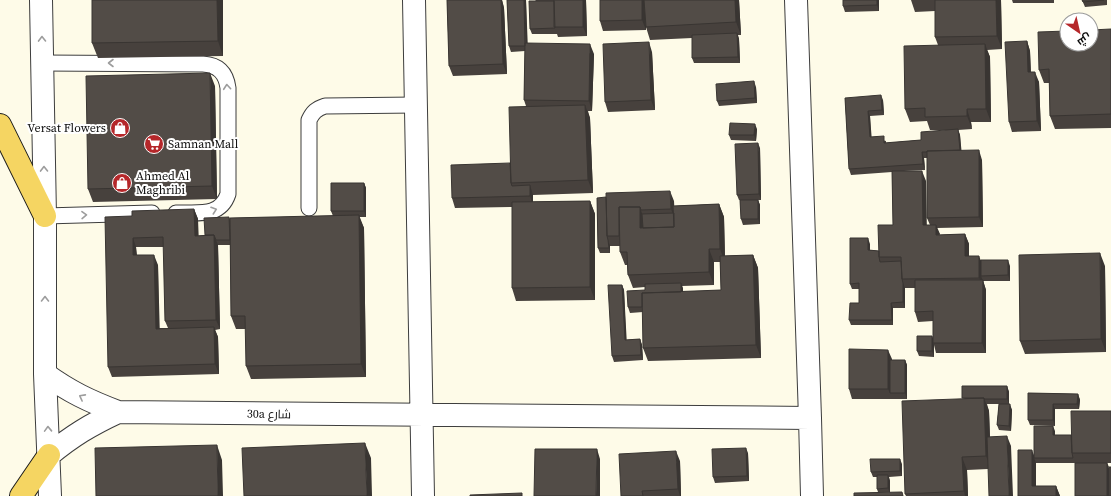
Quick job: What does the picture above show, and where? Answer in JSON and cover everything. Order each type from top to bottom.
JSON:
[{"type":"main road","points":[[0,125],[45,216]]},
{"type":"main road","points":[[21,496],[49,455]]},
{"type":"street","points":[[41,0],[45,216],[45,374],[50,496]]},
{"type":"street","points":[[414,0],[422,496]]},
{"type":"street","points":[[796,0],[812,496]]},
{"type":"street","name":"30a شارع","points":[[45,374],[68,390],[92,403],[118,412],[810,418]]},
{"type":"street","name":"30a شارع","points":[[49,455],[70,438],[93,424],[118,412]]},
{"type":"lane","points":[[42,63],[209,64],[215,66],[224,75],[228,88],[228,194],[226,201],[221,207],[208,212],[45,216]]},
{"type":"lane","points":[[309,208],[309,120],[318,108],[325,106],[416,105]]},
{"type":"building","points":[[92,0],[217,0],[218,41],[92,43]]},
{"type":"building","points":[[447,0],[501,0],[503,64],[449,66]]},
{"type":"building","points":[[507,0],[524,0],[525,46],[509,46]]},
{"type":"building","points":[[554,0],[583,0],[583,27],[554,27]]},
{"type":"building","points":[[600,0],[642,0],[642,20],[600,21]]},
{"type":"building","points":[[644,0],[735,0],[736,22],[646,27]]},
{"type":"building","points":[[843,0],[877,0],[877,5],[843,6]]},
{"type":"building","points":[[935,0],[996,0],[997,36],[935,37]]},
{"type":"building","points":[[1082,0],[1104,0],[1083,2]]},
{"type":"building","points":[[529,1],[554,1],[555,28],[530,29]]},
{"type":"building","points":[[1111,29],[1111,114],[1050,116],[1049,69],[1039,70],[1038,32],[1059,31],[1059,52],[1099,52],[1099,30]]},
{"type":"building","points":[[737,33],[738,57],[692,58],[692,35]]},
{"type":"building","points":[[1027,41],[1028,72],[1035,72],[1037,121],[1009,122],[1005,42]]},
{"type":"building","points":[[649,42],[651,100],[605,102],[603,44]]},
{"type":"building","points":[[525,43],[590,44],[589,101],[524,100]]},
{"type":"building","points":[[985,44],[986,109],[967,109],[967,116],[925,117],[925,108],[905,109],[904,46]]},
{"type":"building","name":"Samnan Mall","points":[[210,73],[212,186],[88,189],[86,76]]},
{"type":"building","points":[[754,81],[755,98],[717,101],[716,84]]},
{"type":"building","points":[[881,95],[882,110],[868,111],[870,137],[884,136],[884,143],[921,140],[921,132],[958,129],[960,150],[922,152],[923,164],[849,169],[845,98]]},
{"type":"building","points":[[585,105],[588,180],[511,183],[509,107]]},
{"type":"building","points":[[730,123],[755,124],[754,135],[729,135]]},
{"type":"building","points":[[758,143],[759,194],[737,195],[735,144]]},
{"type":"building","points":[[979,150],[979,217],[927,218],[927,151]]},
{"type":"building","points":[[510,163],[512,186],[530,185],[530,196],[452,198],[451,165]]},
{"type":"building","points":[[892,171],[922,171],[923,225],[936,225],[936,235],[965,234],[965,256],[979,256],[979,278],[902,279],[901,257],[879,257],[878,225],[893,225]]},
{"type":"building","points":[[331,183],[364,183],[364,211],[331,211]]},
{"type":"building","points":[[670,191],[671,209],[641,210],[640,207],[619,207],[619,236],[607,236],[606,193]]},
{"type":"building","points":[[606,197],[607,236],[609,248],[598,248],[597,198]]},
{"type":"building","points":[[740,200],[758,200],[758,219],[741,219]]},
{"type":"building","points":[[590,201],[590,287],[512,288],[512,202]]},
{"type":"building","points":[[719,204],[720,249],[709,249],[709,272],[628,275],[627,252],[620,252],[619,207],[640,207],[640,228],[674,227],[673,206]]},
{"type":"building","points":[[194,209],[195,236],[214,235],[216,320],[165,321],[163,237],[133,238],[133,255],[154,255],[156,329],[214,327],[215,364],[108,367],[105,217],[132,216],[132,211]]},
{"type":"building","points":[[674,213],[674,227],[643,228],[642,214]]},
{"type":"building","points":[[359,215],[361,364],[246,366],[245,316],[231,316],[230,218]]},
{"type":"building","points":[[229,217],[230,240],[216,240],[214,235],[205,235],[204,218]]},
{"type":"building","points":[[850,238],[868,238],[868,250],[879,251],[880,262],[901,261],[903,302],[891,303],[892,320],[849,320],[850,303],[859,303],[859,283],[850,284]]},
{"type":"building","points":[[1100,253],[1101,339],[1020,341],[1019,255]]},
{"type":"building","points":[[753,255],[756,345],[643,348],[642,293],[721,290],[720,256]]},
{"type":"building","points":[[981,260],[1008,260],[1008,275],[981,276]]},
{"type":"building","points":[[915,280],[983,280],[982,343],[933,343],[933,311],[915,312]]},
{"type":"building","points":[[681,283],[681,292],[642,293],[642,307],[628,307],[627,291],[645,290],[645,284]]},
{"type":"building","points":[[608,285],[622,285],[625,340],[640,339],[641,355],[612,356]]},
{"type":"building","points":[[917,336],[932,336],[932,351],[917,351]]},
{"type":"building","points":[[849,349],[888,350],[888,389],[849,389]]},
{"type":"building","points":[[890,360],[905,360],[905,393],[890,393]]},
{"type":"building","points":[[962,386],[1007,386],[1007,399],[962,398]]},
{"type":"building","points":[[1028,393],[1078,394],[1077,404],[1053,404],[1053,420],[1028,420]]},
{"type":"building","points":[[984,398],[986,456],[962,457],[964,491],[905,494],[902,401]]},
{"type":"building","points":[[999,404],[1010,404],[1009,426],[997,425]]},
{"type":"building","points":[[1071,411],[1111,411],[1111,453],[1072,453]]},
{"type":"building","points":[[1034,426],[1053,426],[1053,435],[1071,435],[1073,458],[1034,458]]},
{"type":"building","points":[[1007,436],[1009,496],[989,496],[987,437]]},
{"type":"building","points":[[365,443],[367,496],[244,496],[242,448]]},
{"type":"building","points":[[217,445],[218,496],[96,496],[95,448]]},
{"type":"building","points":[[746,448],[747,476],[713,477],[712,449]]},
{"type":"building","points":[[535,449],[597,449],[596,496],[534,496]]},
{"type":"building","points":[[1018,450],[1032,450],[1032,486],[1056,486],[1056,496],[1018,496]]},
{"type":"building","points":[[676,451],[678,489],[642,491],[643,496],[621,496],[619,454]]},
{"type":"building","points":[[870,459],[900,459],[900,471],[871,472]]},
{"type":"building","points":[[1075,463],[1107,463],[1107,496],[1075,496]]},
{"type":"building","points":[[1109,467],[1111,467],[1111,496],[1109,496]]},
{"type":"building","points":[[877,475],[888,475],[888,488],[877,489]]},
{"type":"building","points":[[902,492],[903,496],[854,496],[854,493]]},
{"type":"building","points":[[522,493],[522,496],[470,496],[470,495]]},
{"type":"place","name":"Versat Flowers","points":[[120,128]]},
{"type":"place","name":"Samnan Mall","points":[[154,144]]},
{"type":"place","name":"Ahmed Al Maghribi","points":[[122,183]]}]
